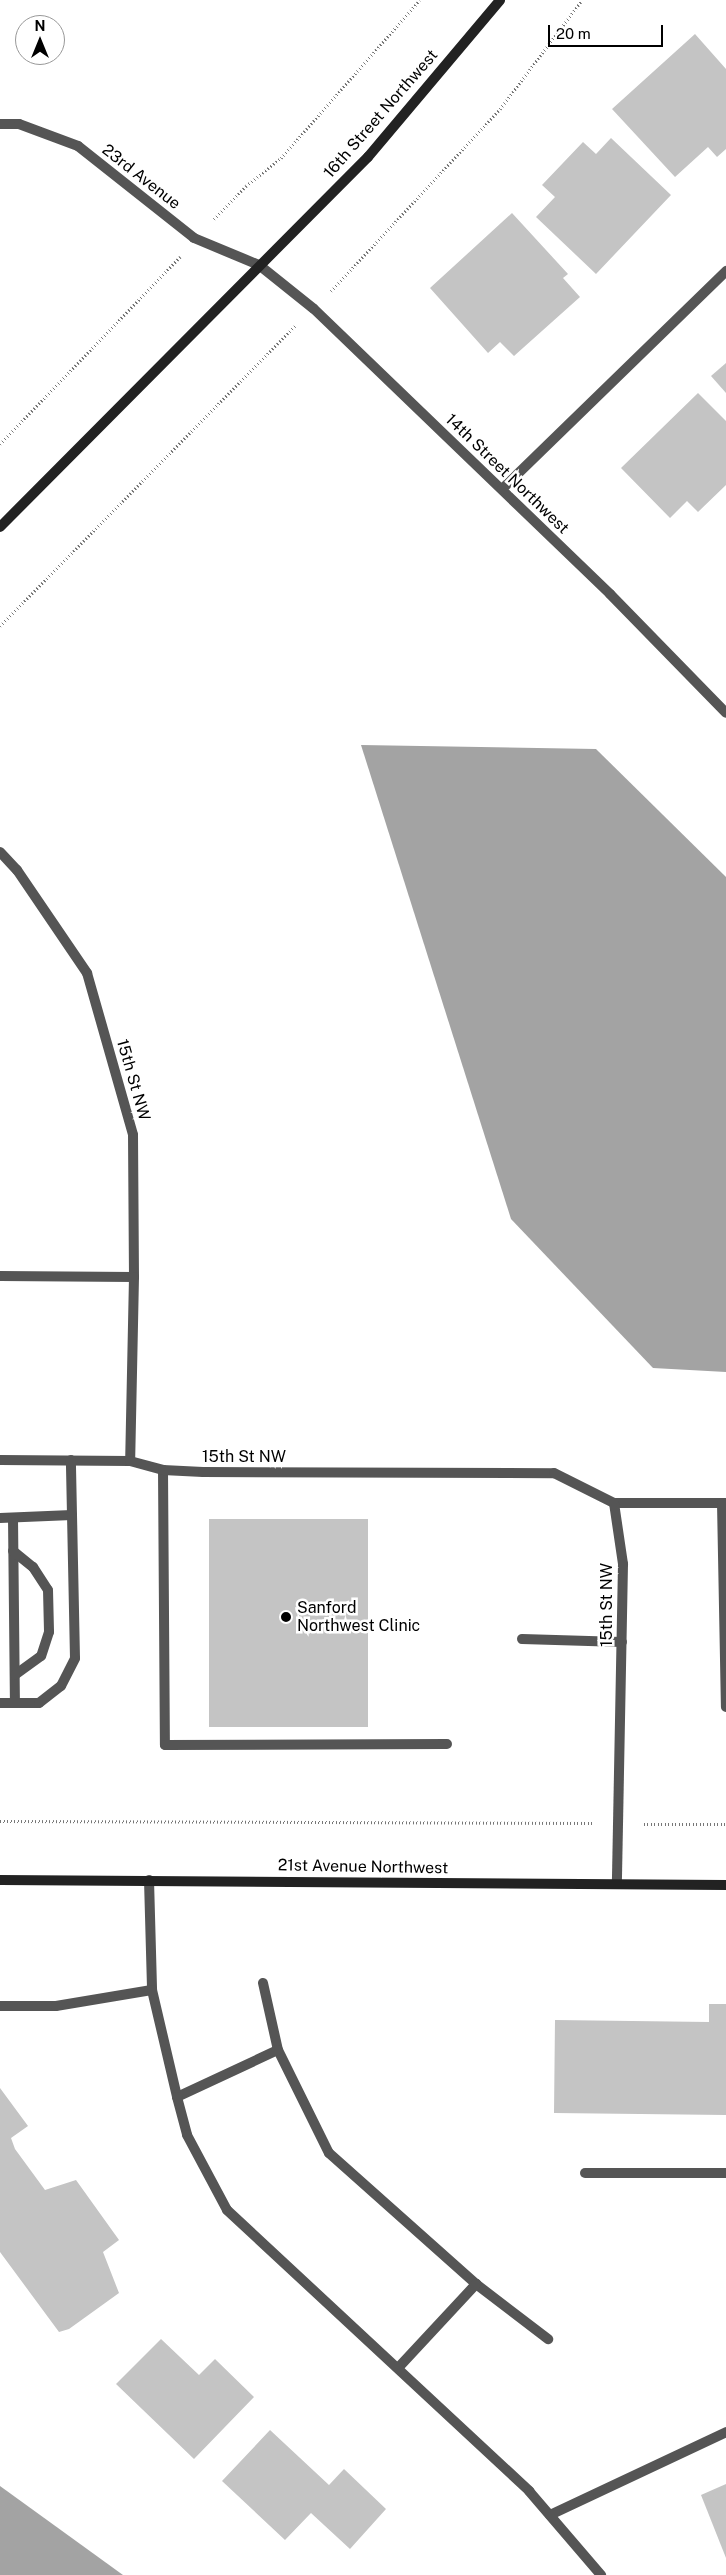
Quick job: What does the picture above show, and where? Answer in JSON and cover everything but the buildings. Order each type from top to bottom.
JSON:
[{"type":"street","name":"16th Street Northwest","points":[[0,527],[368,157],[500,0]]},
{"type":"street","name":"23rd Avenue","points":[[0,124],[19,124],[78,146],[194,238],[259,265]]},
{"type":"street","name":"14th Street Northwest","points":[[259,265],[314,309],[502,489],[726,713]]},
{"type":"street","points":[[502,489],[726,270]]},
{"type":"street","name":"15th St NW","points":[[0,852],[17,870],[86,972],[133,1135],[134,1277],[130,1461],[163,1470],[554,1473],[614,1503],[623,1564],[617,1884]]},
{"type":"street","points":[[0,1276],[134,1277]]},
{"type":"street","points":[[0,1460],[130,1461]]},
{"type":"street","points":[[0,1703],[39,1703],[61,1686],[75,1658],[71,1460]]},
{"type":"street","points":[[163,1470],[165,1745],[447,1744]]},
{"type":"street","points":[[614,1503],[724,1503],[726,1707]]},
{"type":"street","points":[[0,1518],[72,1515]]},
{"type":"street","points":[[13,1518],[15,1703]]},
{"type":"street","points":[[13,1551],[33,1567],[48,1590],[49,1632],[41,1656],[15,1674]]},
{"type":"street","points":[[522,1639],[622,1642]]},
{"type":"street","name":"21st Avenue Northwest","points":[[0,1880],[726,1885]]},
{"type":"street","points":[[150,1880],[152,1990],[177,2097],[187,2135],[228,2210],[529,2491],[601,2575]]},
{"type":"street","points":[[264,1982],[278,2050],[329,2153],[476,2284],[548,2339]]},
{"type":"street","points":[[0,2006],[56,2006],[152,1990]]},
{"type":"street","points":[[177,2097],[278,2050]]},
{"type":"street","points":[[585,2172],[726,2172]]},
{"type":"street","points":[[398,2368],[476,2284]]},
{"type":"street","points":[[550,2515],[726,2432]]},
{"type":"path","points":[[0,1821],[726,1824]]},
{"type":"shaded area","points":[[361,745],[596,749],[726,877],[726,1372],[653,1368],[511,1219]]},
{"type":"shaded area","points":[[0,2486],[123,2575],[0,2575]]},
{"type":"place","name":"Sanford Northwest Clinic","points":[[286,1617]]}]
